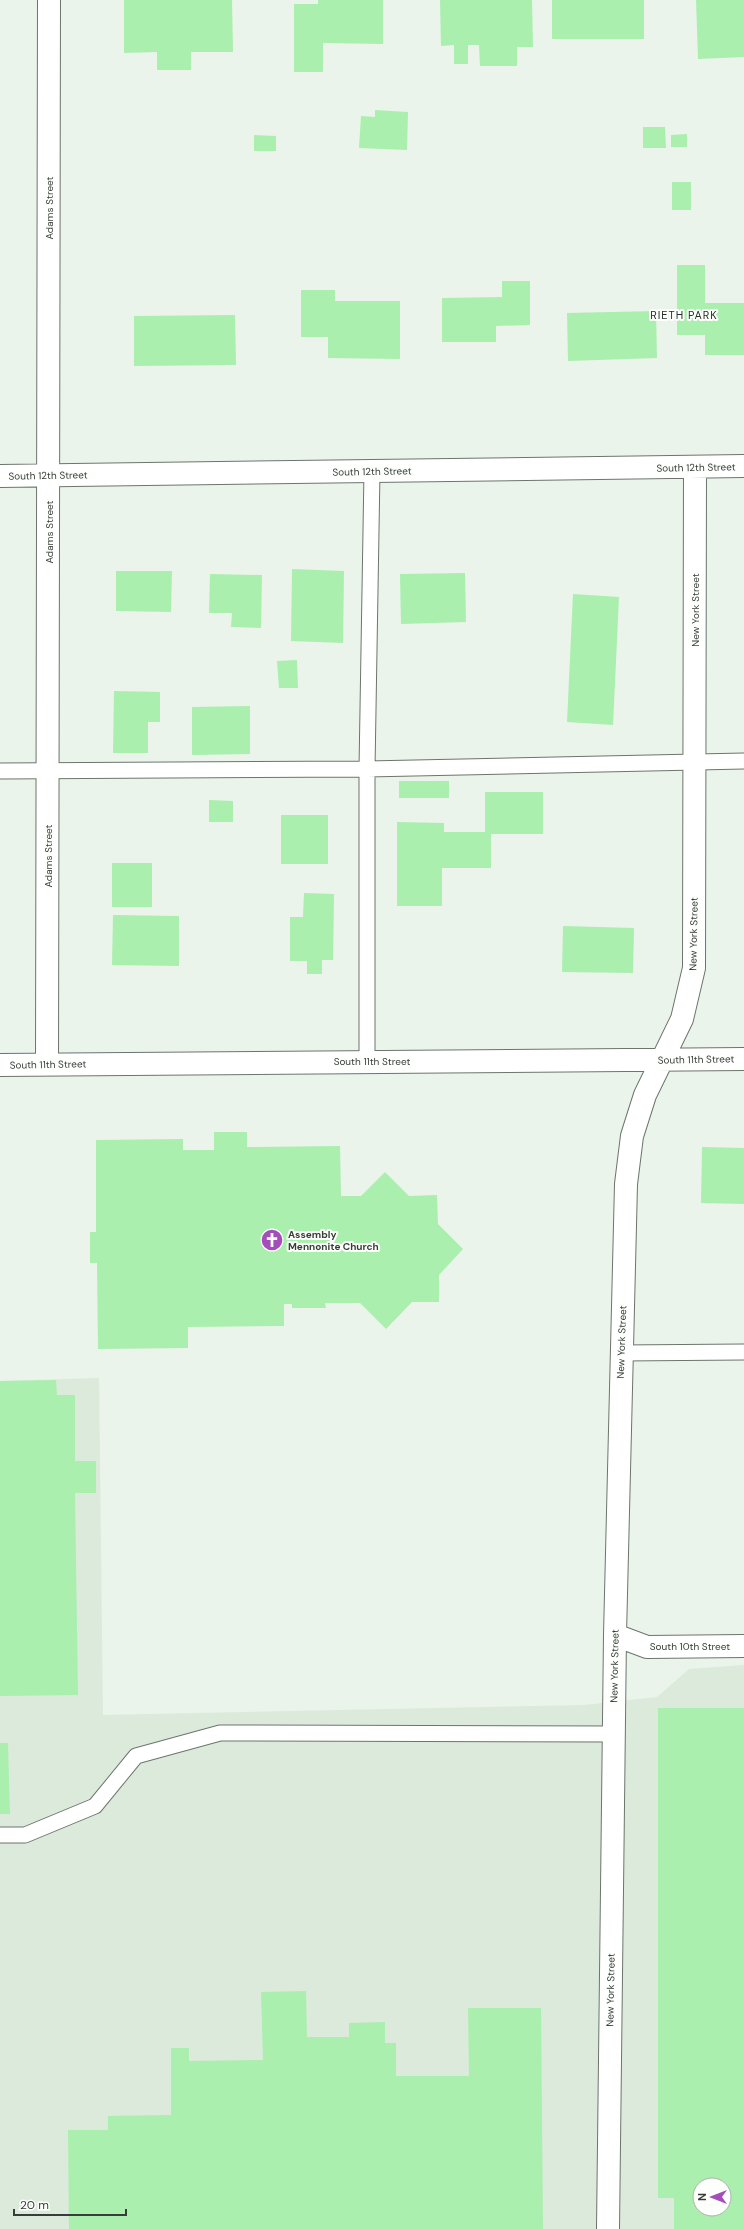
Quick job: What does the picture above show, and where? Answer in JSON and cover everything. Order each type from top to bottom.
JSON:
[{"type":"street","name":"Adams Street","points":[[47,1064],[49,771],[49,0]]},
{"type":"street","name":"South 12th Street","points":[[0,476],[744,466]]},
{"type":"street","name":"New York Street","points":[[608,2229],[615,1635],[626,1184],[632,1136],[645,1095],[682,1019],[694,968],[695,467]]},
{"type":"street","name":"South 11th Street","points":[[0,1064],[367,1060],[744,1059]]},
{"type":"street","name":"South 10th Street","points":[[615,1635],[647,1647],[744,1646]]},
{"type":"lane","points":[[367,1060],[367,769],[372,471]]},
{"type":"lane","points":[[0,771],[367,769],[744,761]]},
{"type":"lane","points":[[621,1353],[744,1352]]},
{"type":"lane","points":[[0,1835],[25,1835],[94,1806],[136,1756],[220,1733],[614,1734]]},
{"type":"shaded area","points":[[99,1378],[103,1715],[584,1705],[657,1697],[689,1669],[744,1665],[744,2229],[0,2229],[0,1381]]},
{"type":"building","points":[[124,0],[232,0],[233,52],[191,52],[191,70],[157,70],[157,52],[124,53]]},
{"type":"building","points":[[318,0],[383,0],[383,44],[323,43],[323,72],[294,72],[294,4],[318,4]]},
{"type":"building","points":[[440,0],[532,0],[533,47],[517,47],[517,66],[480,66],[479,45],[468,45],[468,64],[454,64],[454,45],[441,46]]},
{"type":"building","points":[[552,0],[644,0],[644,39],[552,39]]},
{"type":"building","points":[[696,0],[744,0],[744,57],[698,59]]},
{"type":"building","points":[[375,110],[408,112],[407,150],[359,148],[361,116],[375,117]]},
{"type":"building","points":[[643,127],[665,127],[666,148],[643,148]]},
{"type":"building","points":[[687,134],[687,147],[671,147],[671,135]]},
{"type":"building","points":[[254,135],[276,136],[276,151],[254,151]]},
{"type":"building","points":[[672,182],[691,182],[691,210],[672,210]]},
{"type":"building","points":[[677,265],[705,265],[705,303],[744,303],[744,355],[705,355],[705,335],[677,335]]},
{"type":"building","points":[[502,281],[530,281],[530,325],[496,326],[496,342],[442,342],[442,298],[502,297]]},
{"type":"building","points":[[301,290],[335,290],[335,301],[400,301],[400,359],[328,358],[328,337],[301,337]]},
{"type":"building","points":[[656,311],[657,358],[568,361],[567,313]]},
{"type":"building","points":[[235,315],[236,365],[134,366],[134,316]]},
{"type":"building","points":[[292,569],[344,571],[343,643],[291,641]]},
{"type":"building","points":[[116,571],[172,571],[171,612],[116,611]]},
{"type":"building","points":[[465,573],[466,622],[401,624],[400,574]]},
{"type":"building","points":[[210,574],[262,575],[261,628],[231,627],[232,613],[209,613]]},
{"type":"building","points":[[573,594],[619,597],[613,725],[567,722]]},
{"type":"building","points":[[297,660],[298,688],[279,688],[277,661]]},
{"type":"building","points":[[114,691],[160,692],[160,722],[148,722],[148,753],[113,753]]},
{"type":"building","points":[[250,706],[250,754],[192,755],[192,707]]},
{"type":"building","points":[[399,781],[449,781],[449,798],[399,798]]},
{"type":"building","points":[[485,792],[543,792],[543,834],[491,834],[491,868],[442,868],[442,906],[397,906],[397,822],[444,823],[444,832],[485,832]]},
{"type":"building","points":[[209,800],[233,801],[233,822],[209,822]]},
{"type":"building","points":[[281,815],[328,815],[328,864],[281,864]]},
{"type":"building","points":[[112,863],[152,863],[152,907],[112,907]]},
{"type":"building","points":[[304,893],[334,894],[333,960],[322,960],[322,974],[307,974],[307,961],[290,961],[290,917],[303,917]]},
{"type":"building","points":[[113,915],[179,916],[179,966],[112,965]]},
{"type":"building","points":[[563,926],[634,928],[633,973],[562,972]]},
{"type":"building","name":"Assembly Mennonite Church","points":[[214,1132],[247,1132],[247,1147],[340,1146],[341,1196],[361,1196],[385,1172],[409,1196],[437,1195],[438,1224],[463,1249],[439,1275],[439,1302],[412,1302],[386,1329],[360,1303],[325,1303],[326,1308],[292,1308],[292,1304],[284,1304],[284,1326],[188,1327],[188,1348],[98,1349],[97,1263],[90,1263],[90,1232],[96,1232],[96,1140],[183,1139],[183,1150],[214,1150]]},
{"type":"building","points":[[702,1147],[744,1148],[744,1204],[701,1203]]},
{"type":"building","points":[[56,1380],[57,1395],[75,1395],[75,1461],[96,1461],[96,1493],[75,1493],[78,1695],[0,1696],[0,1381]]},
{"type":"building","points":[[658,1708],[744,1708],[744,2229],[674,2229],[674,2198],[658,2198]]},
{"type":"building","points":[[0,1743],[8,1743],[10,1814],[0,1814]]},
{"type":"building","points":[[306,1991],[307,2037],[349,2037],[349,2023],[385,2022],[385,2043],[396,2043],[396,2076],[469,2076],[468,2008],[541,2008],[543,2229],[69,2229],[68,2130],[108,2130],[108,2116],[171,2115],[171,2048],[189,2048],[189,2061],[263,2060],[261,1992]]},
{"type":"place","name":"Assembly Mennonite Church","points":[[272,1240]]},
{"type":"district","name":"RIETH PARK","points":[[684,315]]}]
